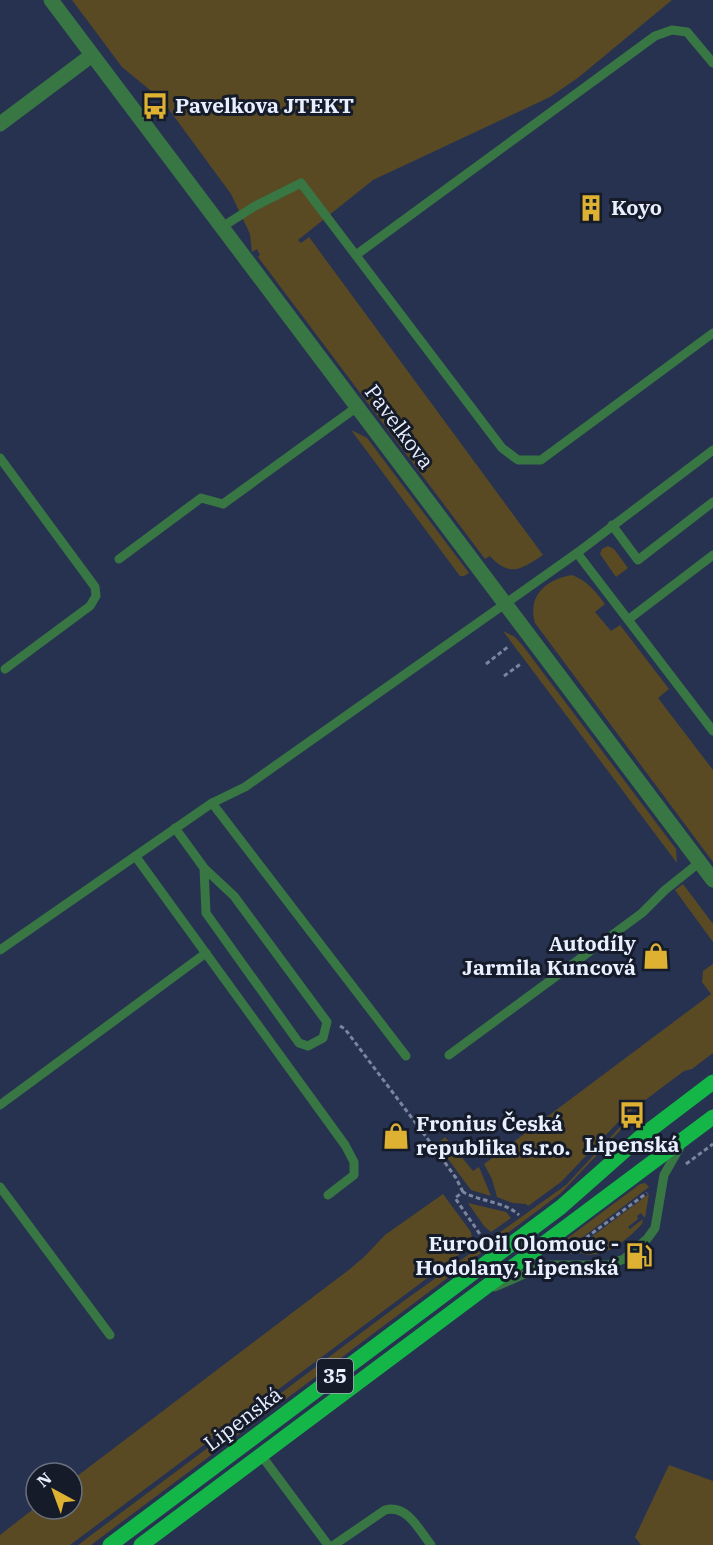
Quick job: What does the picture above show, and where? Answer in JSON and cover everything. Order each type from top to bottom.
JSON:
[{"type":"main road","name":"Lipenská","points":[[110,1545],[561,1207],[638,1139],[713,1082]]},
{"type":"main road","name":"Lipenská","points":[[141,1545],[713,1117]]},
{"type":"street","name":"Pavelkova","points":[[51,0],[713,880]]},
{"type":"street","points":[[0,124],[92,55]]},
{"type":"lane","points":[[356,255],[655,36],[672,30],[687,32],[713,63]]},
{"type":"lane","points":[[222,227],[255,206],[301,183],[502,448],[518,460],[541,460],[713,333]]},
{"type":"lane","points":[[119,559],[201,498],[223,504],[357,407]]},
{"type":"lane","points":[[0,950],[212,803],[245,787],[459,634],[505,604],[713,450]]},
{"type":"lane","points":[[0,458],[95,587],[96,596],[90,606],[5,669]]},
{"type":"lane","points":[[612,525],[638,560],[713,502]]},
{"type":"lane","points":[[577,552],[713,731]]},
{"type":"lane","points":[[629,619],[713,555]]},
{"type":"lane","points":[[212,803],[406,1056]]},
{"type":"lane","points":[[175,828],[204,868],[234,896],[327,1022],[323,1038],[308,1046],[299,1043],[206,913],[204,868]]},
{"type":"lane","points":[[136,857],[345,1145],[354,1162],[354,1175],[328,1195]]},
{"type":"lane","points":[[448,1055],[642,913],[665,890],[700,862]]},
{"type":"lane","points":[[0,1105],[206,953]]},
{"type":"lane","points":[[476,1294],[538,1268],[562,1264],[608,1265],[624,1259],[647,1239],[655,1228],[662,1182],[669,1164],[689,1135]]},
{"type":"lane","points":[[0,1187],[110,1335]]},
{"type":"lane","points":[[261,1455],[328,1545]]},
{"type":"lane","points":[[334,1545],[385,1510],[393,1508],[405,1513],[432,1545]]},
{"type":"path","points":[[486,664],[509,646]]},
{"type":"path","points":[[504,676],[522,663]]},
{"type":"path","points":[[340,1026],[345,1029],[430,1142],[463,1192],[472,1197],[512,1208],[519,1215]]},
{"type":"path","points":[[562,1264],[576,1245],[713,1144]]},
{"type":"path","points":[[463,1192],[455,1198],[484,1240]]},
{"type":"shaded area","points":[[72,0],[672,0],[579,77],[550,97],[373,180],[298,240],[301,243],[309,237],[543,555],[516,569],[504,567],[490,556],[485,559],[258,257],[260,255],[257,249],[252,252],[250,234],[231,194],[162,100],[122,67]]},
{"type":"shaded area","points":[[351,430],[367,438],[469,573],[460,576]]},
{"type":"shaded area","points":[[608,546],[614,549],[628,568],[616,577],[600,554],[602,549]]},
{"type":"shaded area","points":[[572,575],[587,583],[605,604],[595,612],[611,631],[620,625],[669,689],[658,698],[713,770],[713,862],[535,623],[534,604],[541,590],[555,580]]},
{"type":"shaded area","points":[[503,631],[515,637],[523,646],[676,849],[677,863]]},
{"type":"shaded area","points":[[683,884],[713,924],[713,942],[675,890]]},
{"type":"shaded area","points":[[713,964],[713,1053],[692,1069],[684,1071],[624,1116],[561,1182],[528,1206],[497,1197],[492,1179],[484,1164],[711,994],[702,982],[703,971]]},
{"type":"shaded area","points":[[629,1121],[561,1193],[91,1545],[78,1545],[405,1300],[566,1185],[618,1129]]},
{"type":"shaded area","points":[[445,1137],[473,1171],[479,1167],[491,1196],[471,1190],[437,1144]]},
{"type":"shaded area","points":[[645,1183],[649,1187],[571,1246],[566,1243],[565,1240],[640,1184]]},
{"type":"shaded area","points":[[443,1194],[471,1232],[473,1244],[70,1545],[0,1545],[0,1535],[24,1516],[24,1521],[84,1521],[84,1471],[350,1269],[385,1235]]},
{"type":"shaded area","points":[[649,1194],[645,1218],[641,1213],[637,1216],[638,1219],[628,1227],[630,1229],[643,1219],[642,1224],[620,1244],[592,1255],[574,1250]]},
{"type":"shaded area","points":[[468,1203],[506,1212],[511,1218],[491,1232]]},
{"type":"shaded area","points":[[669,1465],[713,1481],[713,1545],[641,1545],[635,1537]]},
{"type":"place","name":"Pavelkova JTEKT","points":[[155,106]]},
{"type":"place","name":"Koyo","points":[[591,208]]},
{"type":"place","name":"Autodíly Jarmila Kuncová","points":[[656,956]]},
{"type":"place","name":"Lipenská","points":[[632,1115]]},
{"type":"place","name":"Fronius Česká republika s.r.o.","points":[[396,1136]]},
{"type":"place","name":"EuroOil Olomouc - Hodolany, Lipenská","points":[[639,1256]]}]
